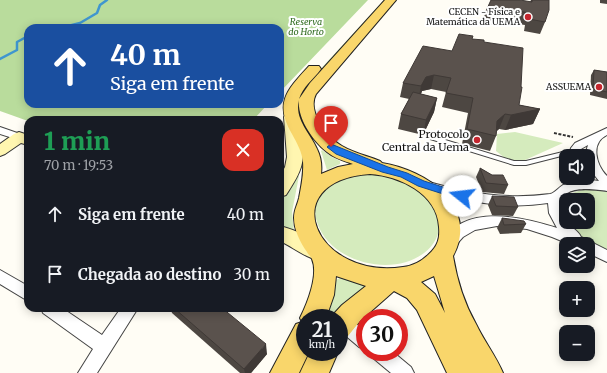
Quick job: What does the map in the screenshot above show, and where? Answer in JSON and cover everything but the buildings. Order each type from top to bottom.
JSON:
[{"type":"main road","points":[[379,0],[296,89],[290,105],[291,117],[310,152],[312,162],[311,186],[304,212],[304,225],[310,240],[322,254],[336,265],[350,272],[366,277],[393,278],[414,273],[430,266],[445,249]]},
{"type":"main road","points":[[391,0],[309,94],[306,102],[308,115],[323,139],[339,152],[385,170],[404,175],[421,184],[438,198],[445,208],[451,231],[445,249],[443,268],[451,296],[473,345],[489,373]]},
{"type":"main road","points":[[306,202],[321,183],[336,174],[355,169],[370,168],[385,170]]},
{"type":"main road","points":[[316,309],[324,287],[326,269],[322,254]]},
{"type":"main road","points":[[348,317],[362,303],[393,278]]},
{"type":"main road","points":[[393,278],[415,291],[426,302],[462,373]]},
{"type":"main road","points":[[284,373],[296,350]]},
{"type":"main road","points":[[314,373],[320,361]]},
{"type":"street","points":[[284,184],[293,167],[295,157],[291,117]]},
{"type":"street","points":[[0,130],[24,139]]},
{"type":"street","points":[[577,149],[579,145],[603,133]]},
{"type":"street","points":[[603,133],[590,149],[591,163],[595,171],[607,182]]},
{"type":"street","points":[[0,151],[24,139]]},
{"type":"street","points":[[421,184],[462,196],[503,202],[528,201],[559,193],[573,186],[586,184],[607,188]]},
{"type":"street","points":[[559,220],[554,207],[559,193],[564,185]]},
{"type":"street","points":[[445,249],[462,231],[472,225],[492,221],[538,226],[554,230],[568,237]]},
{"type":"street","points":[[566,229],[574,237]]},
{"type":"street","points":[[284,235],[322,254]]},
{"type":"street","points":[[595,250],[607,256]]},
{"type":"street","points":[[3,281],[24,292]]},
{"type":"street","points":[[55,312],[105,347]]},
{"type":"street","points":[[87,373],[127,312]]},
{"type":"street","points":[[390,361],[405,373]]},
{"type":"lane","points":[[429,137],[514,163],[526,163],[559,157]]},
{"type":"green space","name":"Reserva do Horto","points":[[0,0],[368,0],[284,88],[284,24],[24,24],[24,108],[264,108],[257,116],[24,116],[24,120],[0,111]]},
{"type":"green space","points":[[384,0],[387,0],[304,91],[302,95],[313,137],[310,138],[298,113],[298,102],[304,87]]},
{"type":"green space","points":[[515,132],[563,143],[514,165],[496,151],[497,134]]},
{"type":"green space","points":[[322,150],[340,161],[340,164],[327,170],[321,151]]},
{"type":"green space","points":[[297,174],[299,176],[292,212],[294,232],[284,230],[284,192]]},
{"type":"green space","points":[[349,174],[390,174],[423,191],[431,200],[438,216],[438,232],[436,239],[431,246],[424,253],[411,260],[395,264],[379,265],[363,262],[348,256],[334,247],[324,236],[317,222],[315,216],[316,205],[321,193]]},
{"type":"green space","points":[[589,189],[607,192],[607,250],[595,244],[595,237],[582,237],[573,229],[595,229],[595,193],[573,193]]},
{"type":"green space","points":[[340,278],[373,284],[344,309],[328,309],[334,294],[336,280]]},
{"type":"waterway","points":[[76,24],[97,13],[100,5],[107,0]]},
{"type":"waterway","points":[[0,59],[17,50],[17,42],[24,38]]},
{"type":"place","name":"CECEN - Física e Matemática da UEMA","points":[[528,17]]},
{"type":"place","name":"ASSUEMA","points":[[599,87]]},
{"type":"place","name":"Protocolo Central da Uema","points":[[477,140]]},
{"type":"route","points":[[331,147],[339,152],[385,170],[404,175],[421,184],[462,196]]}]
